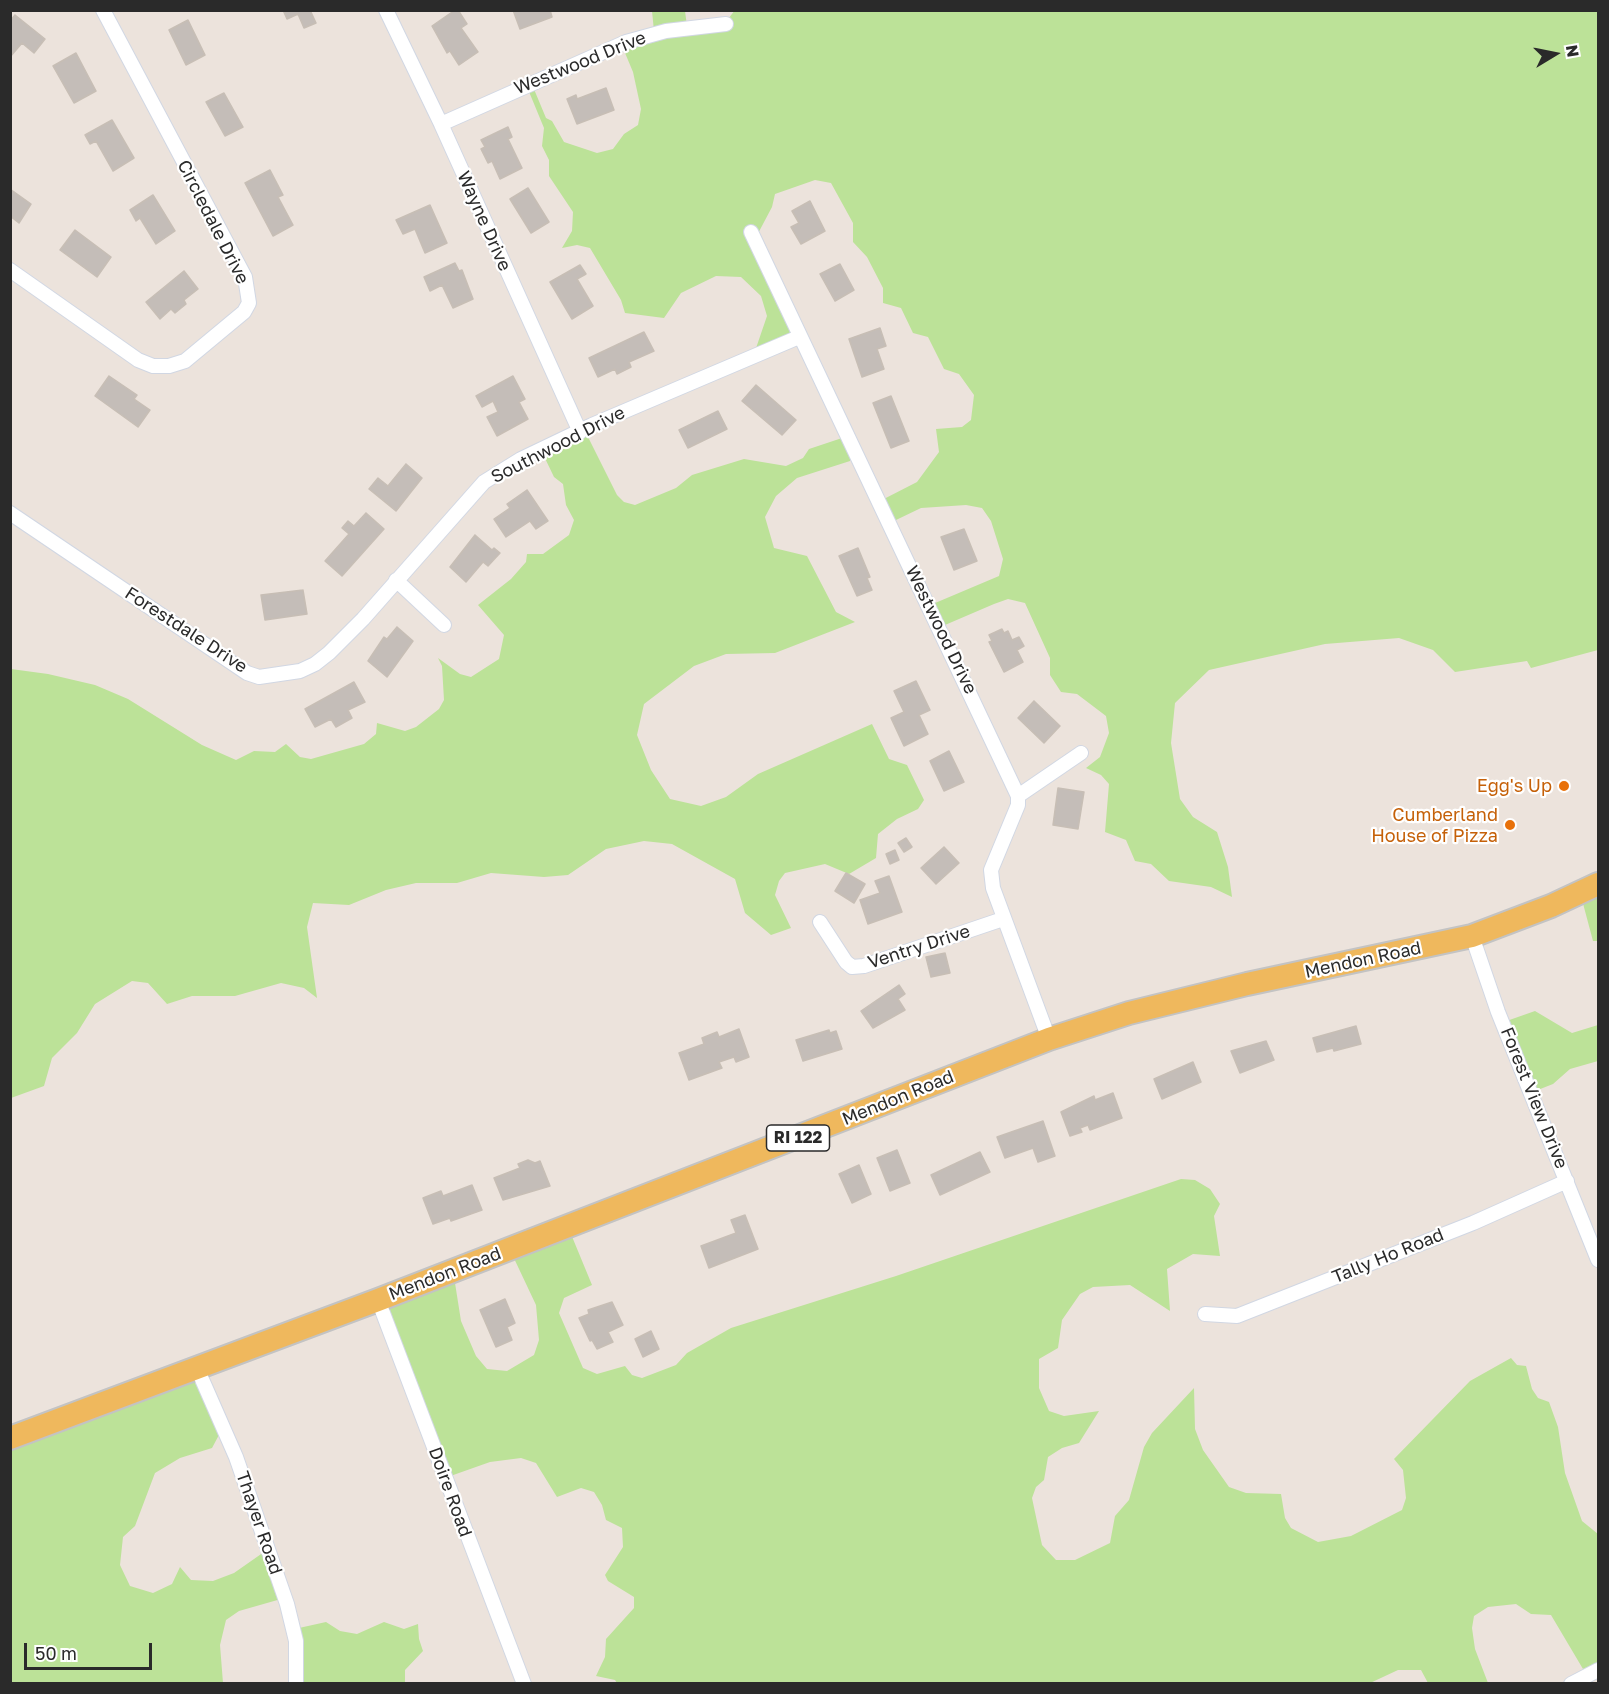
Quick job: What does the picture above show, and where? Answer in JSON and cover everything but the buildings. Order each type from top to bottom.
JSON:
[{"type":"main road","name":"Mendon Road","points":[[10,1438],[378,1300],[1049,1039],[1129,1012],[1247,984],[1472,936],[1551,906],[1599,884]]},
{"type":"street","name":"Circledale Drive","points":[[10,270],[138,360],[153,366],[169,366],[185,361],[244,312],[249,303],[245,277],[103,10]]},
{"type":"street","name":"Wayne Drive","points":[[386,10],[441,124],[580,432]]},
{"type":"street","name":"Westwood Drive","points":[[441,124],[626,42],[666,31],[726,24]]},
{"type":"street","name":"Westwood Drive","points":[[751,232],[1018,796]]},
{"type":"street","name":"Southwood Drive","points":[[363,619],[484,482],[521,459],[799,337]]},
{"type":"street","name":"Forestdale Drive","points":[[10,513],[229,662],[259,677],[294,672],[315,664],[363,619]]},
{"type":"street","points":[[396,580],[444,625]]},
{"type":"street","points":[[1049,1039],[1003,919],[993,888],[991,870],[1018,805],[1018,796],[1081,753]]},
{"type":"street","name":"Ventry Drive","points":[[820,922],[846,962],[852,967],[864,966],[1003,919]]},
{"type":"street","name":"Forest View Drive","points":[[1472,936],[1498,1012],[1599,1260]]},
{"type":"street","name":"Tally Ho Road","points":[[1205,1314],[1237,1316],[1473,1223],[1567,1181]]},
{"type":"street","name":"Doire Road","points":[[378,1300],[524,1683]]},
{"type":"street","name":"Thayer Road","points":[[197,1368],[236,1457],[287,1604],[296,1641],[296,1683]]},
{"type":"street","points":[[1571,1683],[1599,1670]]},
{"type":"green space","points":[[735,10],[1598,11],[1598,650],[1531,668],[1527,661],[1455,672],[1433,650],[1399,638],[1325,644],[1209,670],[1175,703],[1171,743],[1180,799],[1193,817],[1217,832],[1228,867],[1232,897],[1211,887],[1169,881],[1151,864],[1135,861],[1126,840],[1105,832],[1109,784],[1101,775],[1086,768],[1100,757],[1109,733],[1106,716],[1077,694],[1061,692],[1050,675],[1050,658],[1025,603],[1008,599],[938,628],[928,606],[999,576],[1003,559],[991,521],[982,508],[966,505],[921,508],[896,520],[886,519],[878,502],[917,482],[939,452],[936,429],[962,427],[971,420],[974,395],[959,374],[944,369],[928,337],[913,333],[901,308],[883,303],[883,288],[867,257],[853,242],[853,223],[831,183],[815,180],[775,194],[772,207],[754,241],[796,333],[754,354],[767,316],[761,296],[741,277],[716,276],[681,293],[664,318],[625,313],[621,300],[590,248],[577,245],[562,248],[572,231],[573,212],[549,176],[549,160],[542,146],[544,128],[525,82],[531,82],[546,118],[552,121],[564,142],[597,153],[613,149],[624,134],[638,125],[641,109],[633,72],[620,41],[654,31],[652,11],[685,11],[687,26],[725,23]]},
{"type":"green space","points":[[584,429],[617,495],[624,502],[635,505],[676,488],[692,475],[744,459],[786,466],[803,458],[809,449],[845,437],[852,448],[850,461],[797,478],[776,496],[765,517],[774,548],[807,556],[836,612],[855,622],[775,653],[726,654],[694,666],[644,704],[637,735],[651,770],[670,799],[701,806],[726,797],[758,774],[872,724],[889,759],[907,765],[924,800],[918,809],[897,819],[878,834],[876,858],[849,874],[825,864],[785,873],[779,881],[775,895],[791,928],[771,935],[745,913],[735,879],[672,844],[644,841],[606,849],[568,875],[544,877],[491,873],[457,883],[416,883],[386,890],[349,905],[313,903],[307,927],[317,998],[304,988],[281,983],[235,996],[192,996],[167,1004],[148,983],[132,981],[95,1004],[77,1033],[52,1058],[44,1086],[11,1098],[11,669],[48,674],[95,685],[128,699],[202,745],[236,760],[254,751],[275,752],[286,744],[300,757],[311,759],[364,744],[376,734],[377,723],[405,731],[416,727],[439,709],[444,700],[442,666],[438,658],[460,674],[471,677],[499,659],[504,635],[478,605],[511,579],[526,562],[527,554],[543,554],[569,535],[574,520],[566,505],[563,484],[554,477],[541,450]]},
{"type":"green space","points":[[1598,884],[1598,941],[1593,941],[1581,896]]},
{"type":"green space","points":[[1535,1011],[1572,1033],[1598,1025],[1598,1061],[1570,1069],[1553,1084],[1525,1095],[1498,1024]]},
{"type":"green space","points":[[1181,1179],[1195,1180],[1210,1189],[1220,1204],[1214,1216],[1220,1256],[1193,1254],[1167,1269],[1170,1311],[1130,1285],[1093,1287],[1080,1294],[1062,1320],[1058,1348],[1039,1359],[1039,1388],[1049,1411],[1064,1416],[1099,1411],[1079,1443],[1062,1448],[1048,1457],[1044,1480],[1036,1487],[1032,1498],[1042,1545],[1056,1560],[1075,1560],[1110,1543],[1115,1516],[1129,1500],[1144,1447],[1152,1433],[1194,1388],[1195,1429],[1203,1450],[1229,1487],[1246,1493],[1281,1494],[1285,1518],[1291,1528],[1318,1542],[1351,1536],[1402,1510],[1406,1498],[1403,1470],[1394,1459],[1470,1381],[1511,1358],[1517,1365],[1526,1366],[1532,1389],[1538,1398],[1549,1402],[1558,1427],[1565,1473],[1582,1521],[1598,1534],[1598,1662],[1583,1669],[1551,1615],[1531,1614],[1516,1604],[1488,1607],[1474,1616],[1472,1628],[1475,1649],[1488,1683],[1428,1683],[1421,1670],[1398,1670],[1368,1684],[617,1683],[615,1680],[596,1676],[605,1657],[606,1639],[634,1608],[634,1597],[608,1581],[605,1575],[623,1547],[622,1528],[606,1520],[602,1505],[594,1492],[581,1488],[557,1497],[536,1463],[521,1458],[490,1462],[442,1479],[439,1477],[374,1310],[450,1269],[455,1283],[461,1321],[476,1356],[487,1369],[507,1371],[534,1355],[539,1340],[536,1305],[511,1252],[566,1222],[592,1285],[564,1298],[559,1313],[583,1368],[597,1374],[625,1366],[632,1375],[642,1378],[676,1365],[687,1353],[731,1328],[896,1276]]},
{"type":"green space","points":[[193,1369],[220,1433],[212,1448],[180,1458],[155,1473],[135,1526],[123,1537],[120,1565],[130,1586],[153,1593],[172,1584],[180,1567],[191,1580],[213,1581],[234,1573],[264,1552],[281,1599],[239,1611],[226,1620],[220,1645],[223,1683],[11,1684],[11,1437]]},
{"type":"green space","points":[[326,1622],[340,1631],[357,1634],[384,1622],[404,1629],[418,1624],[423,1651],[405,1670],[405,1683],[291,1683],[290,1630]]},
{"type":"place","name":"Egg's Up","points":[[1564,786]]},
{"type":"place","name":"Cumberland House of Pizza","points":[[1510,825]]}]
